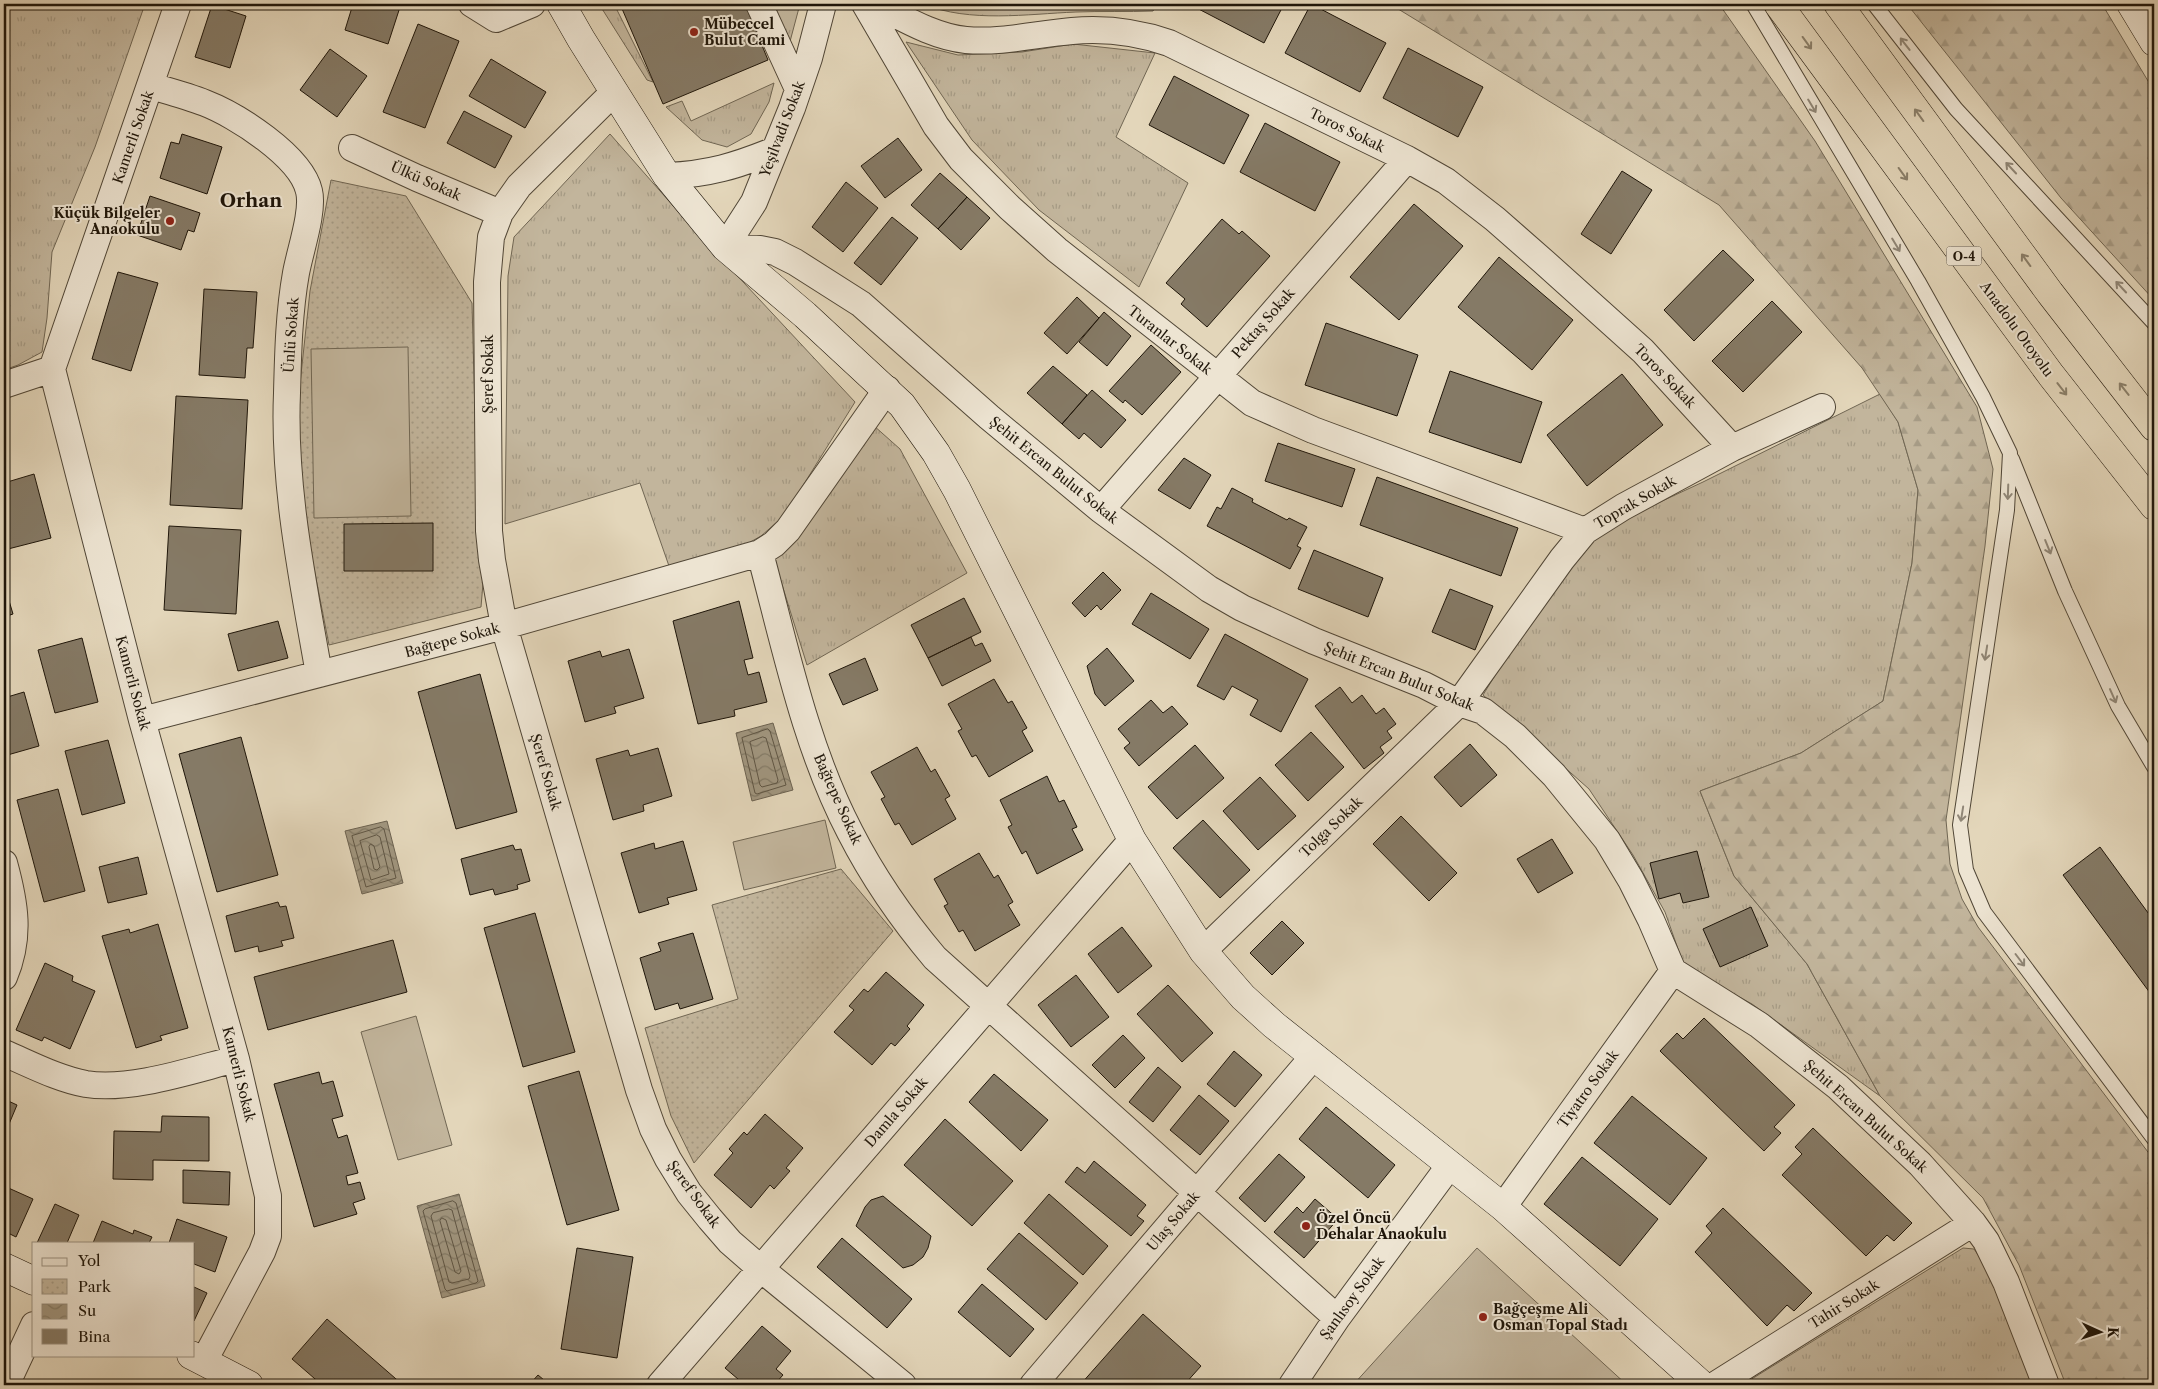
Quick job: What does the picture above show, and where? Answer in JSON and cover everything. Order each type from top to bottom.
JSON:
[{"type":"highway","name":"Anadolu Otoyolu","points":[[1778,4],[2051,375],[2154,506]]},
{"type":"highway","points":[[1838,4],[2050,293],[2154,427]]},
{"type":"main road","points":[[561,4],[667,176],[725,246],[887,389],[917,426],[957,490],[1132,840],[1203,951],[1243,997],[1274,1026],[1503,1207],[1702,1385]]},
{"type":"main road","points":[[2131,4],[2154,42]]},
{"type":"main road","points":[[4,1267],[32,1280]]},
{"type":"main road","points":[[197,1358],[249,1385]]},
{"type":"street","name":"Kamerli Sokak","points":[[178,4],[52,369],[142,720],[236,1059],[268,1196],[268,1236],[262,1252],[197,1358]]},
{"type":"street","points":[[472,4],[496,19],[532,4]]},
{"type":"street","points":[[759,4],[798,89]]},
{"type":"street","name":"Yeşilvadi Sokak","points":[[725,246],[754,202],[798,89],[816,35],[823,4]]},
{"type":"street","name":"Turanlar Sokak","points":[[865,4],[936,126],[961,159],[1010,208],[1057,250],[1252,403],[1279,417],[1585,531]]},
{"type":"street","name":"Toros Sokak","points":[[875,4],[940,34],[964,40],[991,41],[1089,30],[1144,35],[1169,43],[1407,159],[1446,182],[1495,219],[1544,262],[1642,351],[1732,448]]},
{"type":"street","name":"Ünlü Sokak","points":[[151,86],[205,103],[232,116],[262,135],[288,157],[303,177],[309,191],[309,206],[296,274],[290,327],[287,451],[302,581],[319,674]]},
{"type":"street","name":"Şeref Sokak","points":[[614,92],[519,186],[500,214],[491,237],[487,282],[489,501],[492,560],[504,626],[628,1052],[653,1129],[668,1159],[689,1193],[730,1242],[903,1385]]},
{"type":"street","name":"Ülkü Sokak","points":[[352,148],[500,214]]},
{"type":"street","points":[[667,176],[699,174],[720,170],[741,164],[775,150]]},
{"type":"street","name":"Pektaş Sokak","points":[[1101,510],[1407,159]]},
{"type":"street","name":"Şehit Ercan Bulut Sokak","points":[[725,246],[775,252],[795,262],[861,304],[990,417],[1101,510],[1183,570],[1242,608],[1314,641],[1424,685],[1459,703],[1483,710],[1515,736],[1554,775],[1607,840],[1631,880],[1673,971],[1759,1025],[1838,1087],[1920,1164],[1973,1223],[1986,1241],[2006,1282],[2046,1385]]},
{"type":"street","points":[[4,385],[52,369]]},
{"type":"street","name":"Bağtepe Sokak","points":[[142,720],[504,626],[760,553],[774,544],[788,530],[887,389]]},
{"type":"street","name":"Toprak Sokak","points":[[1459,703],[1557,566],[1585,531],[1732,448],[1822,407]]},
{"type":"street","name":"Bağtepe Sokak","points":[[760,553],[805,718],[819,760],[850,832],[912,931],[935,958],[1337,1318]]},
{"type":"street","name":"Tolga Sokak","points":[[1203,951],[1459,703]]},
{"type":"street","name":"Damla Sokak","points":[[660,1385],[1132,840]]},
{"type":"street","points":[[4,863],[15,909],[13,947],[4,977]]},
{"type":"street","name":"Tiyatro Sokak","points":[[1503,1207],[1673,971]]},
{"type":"street","points":[[4,1053],[62,1077],[85,1084],[108,1086],[135,1083],[236,1059]]},
{"type":"street","name":"Ulaş Sokak","points":[[1033,1385],[1313,1057]]},
{"type":"street","name":"Şanlısoy Sokak","points":[[1292,1385],[1337,1318],[1450,1165]]},
{"type":"street","name":"Tahir Sokak","points":[[1715,1385],[1973,1223]]},
{"type":"street","points":[[6,1385],[32,1329]]},
{"type":"lane","points":[[1752,4],[1918,281],[1983,397],[2010,454],[2065,591],[2118,706],[2154,767]]},
{"type":"lane","points":[[1874,4],[1956,109],[2154,323]]},
{"type":"lane","points":[[2010,454],[2007,510],[1960,825],[1966,870],[1984,912],[2154,1139]]},
{"type":"green space","points":[[13,4],[145,4],[95,147],[52,252],[47,318],[42,352],[4,370],[4,7]]},
{"type":"green space","points":[[599,4],[614,4],[653,82],[647,80]]},
{"type":"green space","points":[[770,4],[800,4],[788,49]]},
{"type":"green space","points":[[923,4],[1157,4],[1153,11],[999,16],[960,14]]},
{"type":"green space","points":[[1390,4],[1719,4],[1815,141],[1977,407],[1993,469],[1985,546],[1946,820],[1950,864],[1962,899],[1978,927],[2154,1160],[2154,1385],[2066,1385],[2019,1265],[1983,1198],[1880,1096],[1807,964],[1734,876],[1700,791],[1801,753],[1883,701],[1912,563],[1918,490],[1898,422],[1862,368],[1719,205]]},
{"type":"green space","points":[[1907,4],[2102,4],[2154,91],[2154,300],[2061,198]]},
{"type":"green space","points":[[906,42],[958,55],[1022,52],[1073,44],[1155,53],[1116,137],[1188,183],[1139,287],[1039,210],[972,140]]},
{"type":"green space","points":[[774,83],[769,102],[751,134],[727,147],[702,140],[666,107],[682,101],[691,121]]},
{"type":"green space","points":[[610,134],[689,224],[855,402],[784,516],[761,536],[745,545],[669,566],[640,483],[505,524],[508,276],[514,237]]},
{"type":"green space","points":[[331,180],[406,196],[472,303],[478,531],[484,571],[481,607],[329,645],[303,512],[296,421],[310,291]]},
{"type":"green space","points":[[408,347],[411,516],[314,518],[311,349]]},
{"type":"green space","points":[[1880,394],[1898,422],[1918,490],[1912,563],[1883,701],[1801,753],[1700,791],[1734,876],[1807,964],[1880,1096],[1752,1004],[1684,966],[1665,912],[1633,855],[1589,789],[1483,695],[1532,615],[1575,555],[1617,522],[1703,482]]},
{"type":"green space","points":[[873,425],[900,449],[967,573],[807,665],[774,559]]},
{"type":"green space","points":[[825,820],[836,868],[744,890],[733,842]]},
{"type":"green space","points":[[841,869],[893,931],[694,1163],[671,1116],[645,1028],[738,999],[712,905]]},
{"type":"green space","points":[[416,1016],[452,1145],[398,1160],[361,1032]]},
{"type":"green space","name":"Bağçeşme Ali Osman Topal Stadı","points":[[1477,1248],[1627,1385],[1353,1385]]},
{"type":"green space","points":[[1963,1248],[1974,1249],[1985,1265],[2034,1385],[1742,1385]]},
{"type":"water","points":[[773,723],[793,790],[752,801],[736,733]]},
{"type":"water","points":[[387,821],[403,883],[362,894],[345,831]]},
{"type":"water","points":[[459,1194],[485,1286],[442,1298],[417,1206]]},
{"type":"building","points":[[353,4],[401,4],[388,44],[345,30]]},
{"type":"building","name":"Mübeccel Bulut Cami","points":[[620,4],[745,4],[768,60],[663,104]]},
{"type":"building","points":[[1189,4],[1284,4],[1264,43]]},
{"type":"building","points":[[1311,4],[1386,43],[1360,92],[1285,53]]},
{"type":"building","points":[[212,5],[246,16],[230,68],[195,57]]},
{"type":"building","points":[[418,24],[459,41],[425,128],[383,112]]},
{"type":"building","points":[[1408,48],[1483,87],[1458,137],[1383,98]]},
{"type":"building","points":[[330,49],[367,76],[337,117],[300,90]]},
{"type":"building","points":[[491,59],[546,92],[525,128],[469,96]]},
{"type":"building","points":[[1174,76],[1249,115],[1224,164],[1149,125]]},
{"type":"building","points":[[464,111],[512,136],[495,168],[447,143]]},
{"type":"building","points":[[1265,123],[1340,162],[1315,211],[1240,172]]},
{"type":"building","points":[[182,134],[222,147],[207,194],[160,178],[171,142],[179,144]]},
{"type":"building","points":[[898,138],[922,170],[885,198],[861,166]]},
{"type":"building","points":[[1622,171],[1652,190],[1611,254],[1581,234]]},
{"type":"building","points":[[940,173],[967,197],[938,229],[911,205]]},
{"type":"building","points":[[846,182],[878,208],[843,252],[812,227]]},
{"type":"building","name":"Küçük Bilgeler Anaokulu","points":[[150,196],[200,213],[194,232],[188,230],[181,250],[137,235]]},
{"type":"building","points":[[967,197],[990,218],[961,250],[938,229]]},
{"type":"building","points":[[1414,204],[1463,246],[1399,320],[1350,277]]},
{"type":"building","points":[[892,217],[918,238],[881,285],[854,263]]},
{"type":"building","points":[[1222,219],[1239,234],[1242,231],[1270,256],[1207,327],[1181,304],[1185,299],[1166,283]]},
{"type":"building","points":[[1723,250],[1754,280],[1694,341],[1664,310]]},
{"type":"building","points":[[1499,257],[1573,320],[1532,370],[1458,307]]},
{"type":"building","points":[[118,272],[158,283],[131,371],[92,359]]},
{"type":"building","points":[[204,289],[257,292],[253,348],[247,348],[245,378],[199,375]]},
{"type":"building","points":[[1077,297],[1099,318],[1067,354],[1044,333]]},
{"type":"building","points":[[1772,301],[1802,332],[1743,392],[1712,361]]},
{"type":"building","points":[[1104,312],[1131,336],[1107,366],[1079,342]]},
{"type":"building","points":[[1326,323],[1418,355],[1397,416],[1305,385]]},
{"type":"building","points":[[1151,345],[1181,372],[1142,415],[1125,400],[1123,403],[1109,391]]},
{"type":"building","points":[[1053,366],[1087,395],[1062,424],[1027,393]]},
{"type":"building","points":[[1450,371],[1542,402],[1521,463],[1429,432]]},
{"type":"building","points":[[1622,374],[1663,425],[1587,486],[1547,435]]},
{"type":"building","points":[[1092,390],[1126,420],[1101,448],[1084,433],[1079,439],[1062,424]]},
{"type":"building","points":[[176,396],[248,400],[242,509],[170,505]]},
{"type":"building","points":[[1278,443],[1355,469],[1342,507],[1265,481]]},
{"type":"building","points":[[1184,458],[1211,475],[1190,509],[1158,490]]},
{"type":"building","points":[[34,474],[51,538],[8,549],[4,533],[4,483]]},
{"type":"building","points":[[1377,477],[1518,528],[1501,576],[1360,525]]},
{"type":"building","points":[[1232,488],[1253,499],[1252,502],[1287,520],[1289,518],[1307,527],[1297,546],[1301,548],[1290,569],[1207,526],[1217,507],[1221,509]]},
{"type":"building","points":[[433,523],[433,571],[344,571],[344,524]]},
{"type":"building","points":[[169,526],[241,530],[236,614],[164,610]]},
{"type":"building","points":[[1314,550],[1383,578],[1368,617],[1298,589]]},
{"type":"building","points":[[1103,572],[1121,590],[1101,610],[1097,605],[1085,617],[1072,603]]},
{"type":"building","points":[[4,584],[13,614],[4,617]]},
{"type":"building","points":[[1450,589],[1493,606],[1475,650],[1432,632]]},
{"type":"building","points":[[1151,593],[1209,629],[1190,659],[1132,624]]},
{"type":"building","points":[[964,598],[981,632],[928,658],[911,625]]},
{"type":"building","points":[[739,601],[753,658],[744,660],[748,675],[759,672],[767,702],[734,710],[735,716],[698,724],[673,621]]},
{"type":"building","points":[[278,621],[288,658],[238,671],[228,634]]},
{"type":"building","points":[[1225,634],[1308,679],[1281,732],[1250,715],[1258,700],[1232,686],[1224,700],[1197,686]]},
{"type":"building","points":[[971,637],[975,646],[982,643],[991,661],[942,686],[928,658]]},
{"type":"building","points":[[82,638],[98,702],[55,713],[38,650]]},
{"type":"building","points":[[1107,648],[1134,681],[1105,706],[1095,694],[1087,666]]},
{"type":"building","points":[[629,649],[644,698],[614,707],[616,713],[585,722],[568,661],[600,651],[602,657]]},
{"type":"building","points":[[865,658],[878,690],[843,705],[829,674]]},
{"type":"building","points":[[480,674],[517,812],[456,829],[418,692]]},
{"type":"building","points":[[994,679],[1008,703],[1012,701],[1027,728],[1022,731],[1033,751],[989,777],[976,755],[972,757],[958,731],[962,729],[948,704]]},
{"type":"building","points":[[1340,687],[1352,703],[1362,695],[1376,714],[1384,708],[1396,724],[1387,731],[1392,738],[1380,747],[1384,753],[1364,769],[1315,706]]},
{"type":"building","points":[[24,692],[39,746],[4,756],[4,698]]},
{"type":"building","points":[[1151,700],[1163,713],[1172,706],[1188,724],[1139,766],[1124,748],[1130,743],[1118,729]]},
{"type":"building","points":[[1311,732],[1344,767],[1308,801],[1275,765]]},
{"type":"building","points":[[241,737],[278,875],[217,892],[179,754]]},
{"type":"building","points":[[108,740],[125,803],[82,815],[65,751]]},
{"type":"building","points":[[1470,744],[1497,775],[1461,807],[1434,777]]},
{"type":"building","points":[[1195,745],[1224,778],[1177,819],[1148,787]]},
{"type":"building","points":[[917,747],[931,772],[935,769],[950,796],[945,799],[956,819],[912,845],[899,823],[895,825],[881,799],[885,797],[871,772]]},
{"type":"building","points":[[658,748],[672,796],[643,805],[644,811],[613,820],[596,759],[628,750],[630,756]]},
{"type":"building","points":[[1047,776],[1059,802],[1064,800],[1077,827],[1072,829],[1083,850],[1037,874],[1026,851],[1022,854],[1008,827],[1012,825],[1000,800]]},
{"type":"building","points":[[1260,777],[1296,816],[1258,850],[1223,811]]},
{"type":"building","points":[[58,789],[85,891],[44,902],[17,800]]},
{"type":"building","points":[[1401,816],[1457,873],[1429,901],[1373,844]]},
{"type":"building","points":[[1203,820],[1250,870],[1220,898],[1173,848]]},
{"type":"building","points":[[1552,839],[1573,873],[1538,893],[1517,859]]},
{"type":"building","points":[[683,841],[697,890],[667,898],[669,904],[639,913],[621,853],[654,843],[655,849]]},
{"type":"building","points":[[513,845],[515,850],[521,849],[530,881],[517,885],[518,889],[495,895],[493,889],[470,895],[461,859]]},
{"type":"building","points":[[2100,847],[2154,921],[2153,997],[2063,875]]},
{"type":"building","points":[[1697,851],[1709,897],[1683,903],[1680,893],[1659,899],[1650,863]]},
{"type":"building","points":[[979,853],[994,878],[998,875],[1013,902],[1008,905],[1020,925],[975,951],[963,930],[959,932],[944,906],[948,904],[934,879]]},
{"type":"building","points":[[138,857],[147,894],[108,903],[99,867]]},
{"type":"building","points":[[278,902],[280,907],[286,906],[294,938],[281,941],[283,946],[259,952],[258,946],[235,952],[226,916]]},
{"type":"building","points":[[1751,907],[1768,946],[1720,967],[1703,929]]},
{"type":"building","points":[[535,913],[575,1052],[523,1067],[484,928]]},
{"type":"building","points":[[1282,921],[1304,943],[1272,975],[1250,953]]},
{"type":"building","points":[[158,924],[188,1028],[160,1036],[162,1040],[136,1048],[102,936],[129,929],[130,933]]},
{"type":"building","points":[[1122,927],[1152,966],[1118,993],[1088,954]]},
{"type":"building","points":[[693,933],[713,999],[680,1009],[678,1003],[655,1010],[640,958],[661,951],[658,943]]},
{"type":"building","points":[[393,940],[407,992],[268,1030],[254,977]]},
{"type":"building","points":[[45,963],[73,976],[72,981],[95,991],[70,1049],[44,1037],[42,1041],[16,1030]]},
{"type":"building","points":[[886,972],[924,1005],[907,1026],[910,1029],[895,1046],[891,1043],[872,1065],[834,1032],[854,1010],[849,1006],[864,989],[868,992]]},
{"type":"building","points":[[1076,975],[1109,1017],[1071,1047],[1038,1005]]},
{"type":"building","points":[[1168,985],[1213,1033],[1182,1062],[1137,1014]]},
{"type":"building","points":[[1704,1018],[1795,1105],[1774,1127],[1781,1133],[1764,1151],[1660,1051],[1677,1033],[1683,1039]]},
{"type":"building","points":[[1123,1035],[1145,1058],[1115,1088],[1092,1065]]},
{"type":"building","points":[[1234,1051],[1262,1075],[1235,1107],[1207,1084]]},
{"type":"building","points":[[1158,1067],[1181,1087],[1153,1122],[1129,1102]]},
{"type":"building","points":[[579,1071],[619,1210],[567,1225],[528,1086]]},
{"type":"building","points":[[319,1072],[322,1084],[333,1081],[343,1116],[332,1119],[338,1138],[347,1135],[358,1173],[346,1176],[348,1185],[360,1182],[365,1199],[353,1203],[357,1214],[314,1227],[274,1084]]},
{"type":"building","points":[[994,1074],[1048,1120],[1021,1151],[969,1102]]},
{"type":"building","points":[[1199,1095],[1229,1121],[1200,1155],[1170,1130]]},
{"type":"building","points":[[1632,1096],[1707,1158],[1670,1205],[1594,1143]]},
{"type":"building","points":[[4,1099],[17,1105],[4,1136]]},
{"type":"building","points":[[1326,1107],[1395,1165],[1368,1198],[1299,1139]]},
{"type":"building","points":[[765,1114],[803,1148],[786,1168],[790,1171],[774,1189],[770,1185],[751,1208],[714,1175],[733,1153],[729,1149],[744,1132],[747,1135]]},
{"type":"building","points":[[162,1116],[209,1117],[209,1161],[153,1160],[153,1180],[113,1179],[114,1131],[161,1132]]},
{"type":"building","points":[[945,1119],[1013,1181],[972,1226],[904,1165]]},
{"type":"building","points":[[1813,1128],[1912,1223],[1894,1241],[1887,1235],[1866,1256],[1782,1175],[1802,1154],[1795,1147]]},
{"type":"building","points":[[1279,1154],[1305,1177],[1265,1222],[1239,1198]]},
{"type":"building","points":[[1582,1157],[1658,1219],[1620,1266],[1544,1204]]},
{"type":"building","points":[[1094,1161],[1146,1205],[1137,1216],[1144,1221],[1131,1236],[1065,1182],[1077,1167],[1085,1173]]},
{"type":"building","points":[[183,1170],[230,1172],[229,1205],[183,1203]]},
{"type":"building","points":[[4,1186],[33,1199],[16,1237],[4,1231]]},
{"type":"building","points":[[1049,1194],[1108,1246],[1083,1275],[1024,1223]]},
{"type":"building","points":[[883,1196],[931,1236],[923,1257],[913,1265],[903,1268],[856,1226],[865,1207],[871,1200]]},
{"type":"building","name":"Özel Öncü Dehalar Anaokulu","points":[[1315,1199],[1338,1219],[1304,1258],[1274,1232],[1297,1207],[1303,1213]]},
{"type":"building","points":[[55,1204],[79,1215],[67,1242],[37,1242]]},
{"type":"building","points":[[1723,1208],[1812,1293],[1794,1311],[1787,1305],[1767,1326],[1695,1252],[1712,1233],[1706,1226]]},
{"type":"building","points":[[177,1219],[227,1237],[215,1272],[195,1264],[195,1242],[169,1242]]},
{"type":"building","points":[[102,1221],[133,1234],[134,1230],[152,1237],[150,1242],[93,1242]]},
{"type":"building","points":[[1019,1233],[1078,1283],[1046,1320],[987,1269]]},
{"type":"building","points":[[842,1238],[912,1299],[887,1328],[817,1267]]},
{"type":"building","points":[[577,1248],[633,1257],[617,1358],[561,1349]]},
{"type":"building","points":[[982,1284],[1034,1329],[1010,1357],[958,1312]]},
{"type":"building","points":[[195,1287],[207,1293],[195,1319]]},
{"type":"building","points":[[1143,1314],[1201,1366],[1184,1385],[1080,1385]]},
{"type":"building","points":[[327,1319],[403,1385],[322,1385],[292,1359]]},
{"type":"building","points":[[762,1326],[791,1351],[776,1369],[783,1375],[774,1385],[745,1385],[725,1368]]},
{"type":"building","points":[[538,1375],[550,1385],[529,1385]]},
{"type":"place","name":"Mübeccel Bulut Cami","points":[[694,32]]},
{"type":"place","name":"Küçük Bilgeler Anaokulu","points":[[170,221]]},
{"type":"place","name":"Özel Öncü Dehalar Anaokulu","points":[[1306,1226]]},
{"type":"place","name":"Bağçeşme Ali Osman Topal Stadı","points":[[1483,1317]]},
{"type":"district","name":"Orhan","points":[[251,200]]}]
